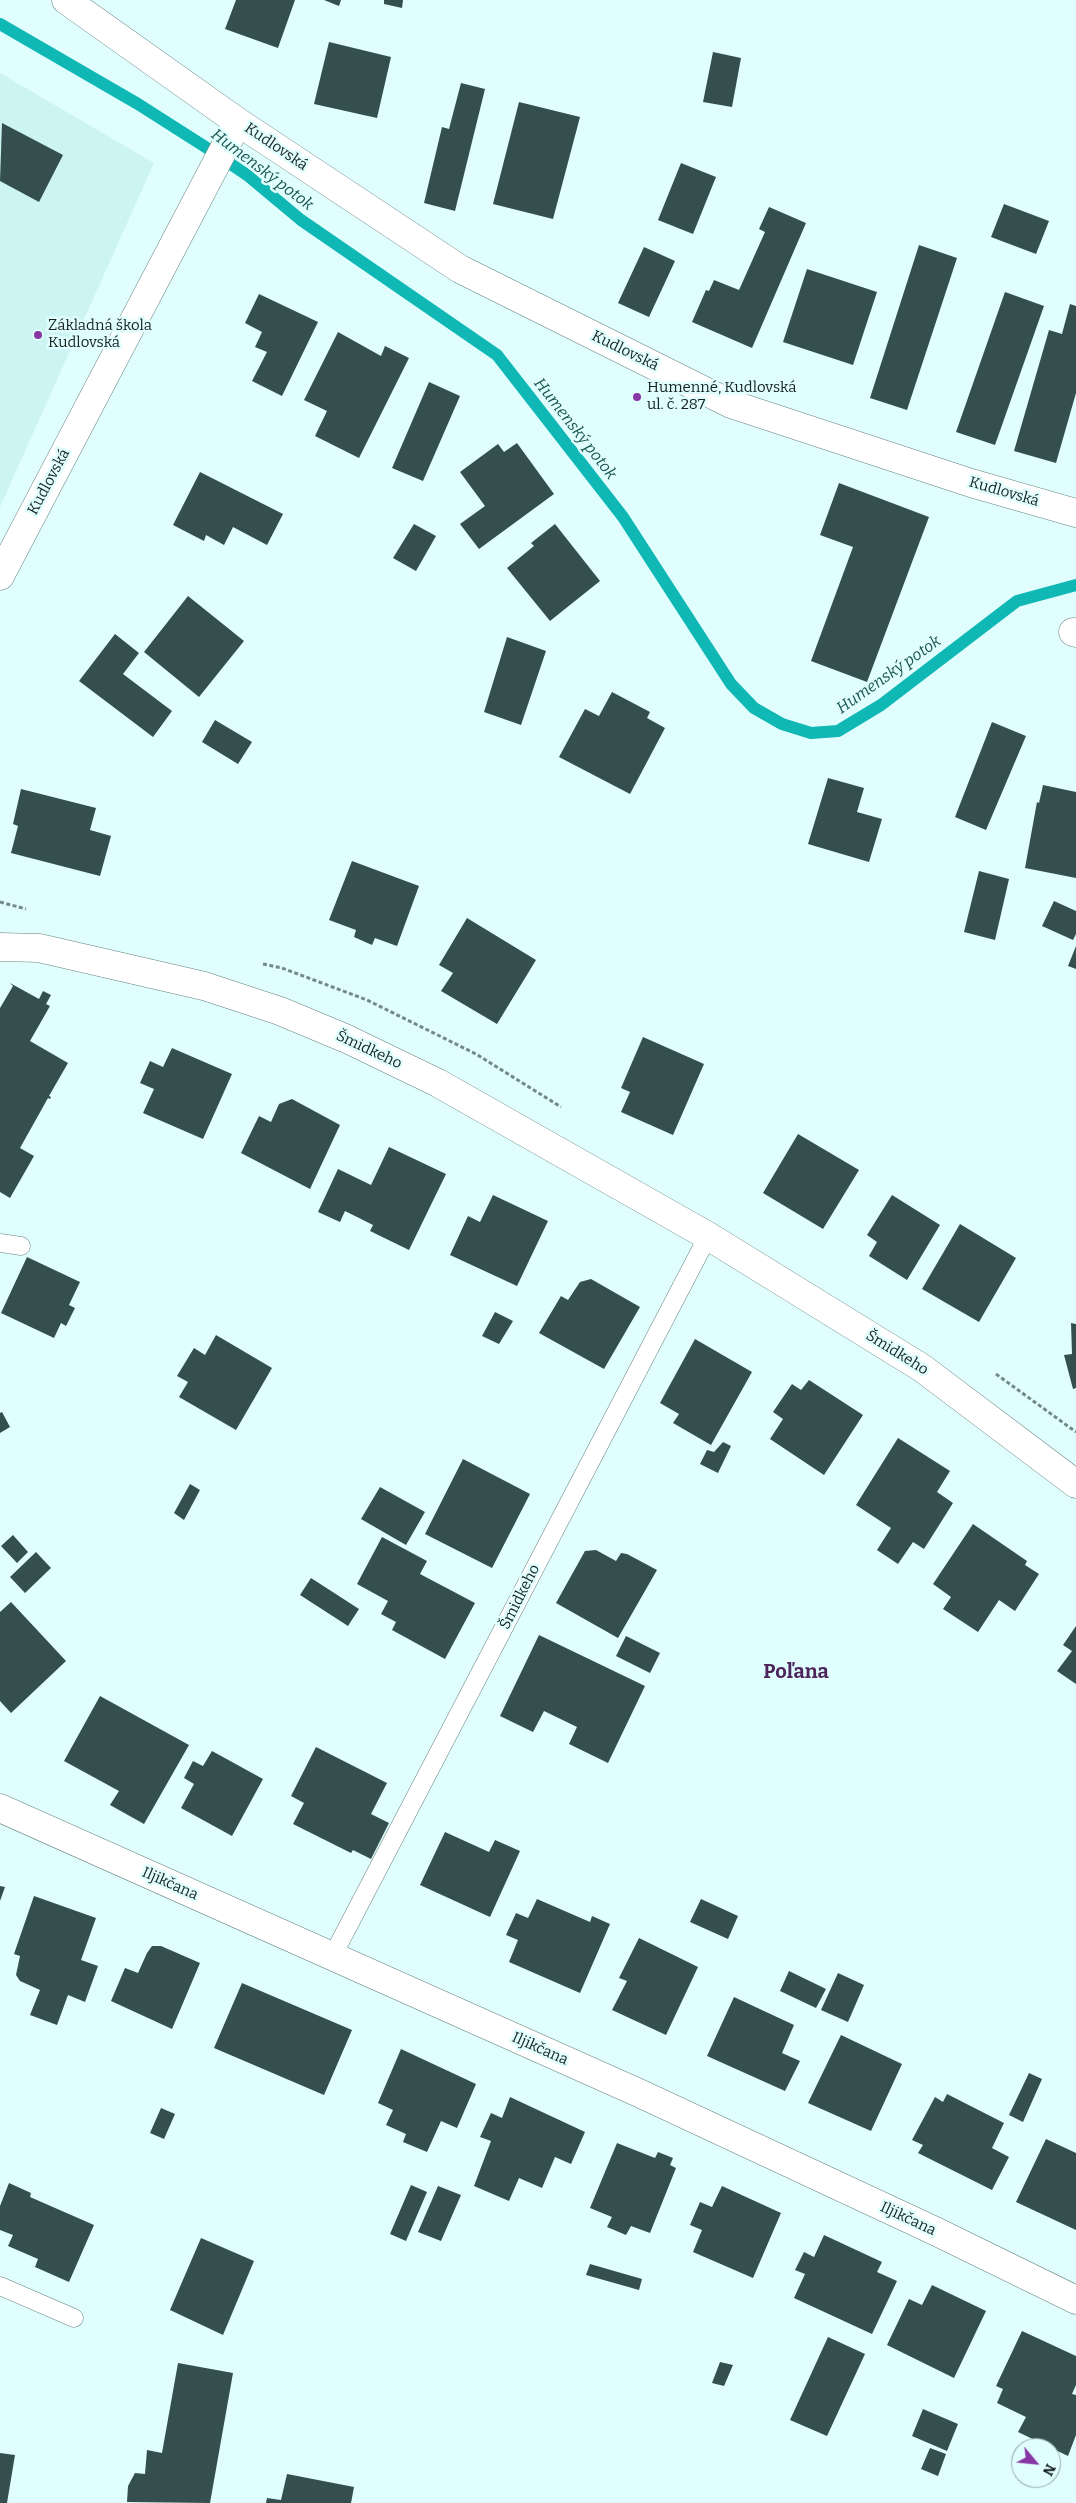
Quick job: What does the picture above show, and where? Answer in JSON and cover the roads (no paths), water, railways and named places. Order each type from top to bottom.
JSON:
[{"type":"street","name":"Kudlovská","points":[[66,0],[235,128],[460,269],[731,404],[971,483],[1076,513]]},
{"type":"street","name":"Kudlovská","points":[[0,576],[235,128]]},
{"type":"street","name":"Šmidkeho","points":[[0,947],[39,948],[204,986],[280,1011],[347,1039],[438,1083],[708,1236],[922,1368],[1076,1484]]},
{"type":"street","name":"Iljikčana","points":[[0,1808],[639,2093],[935,2231],[1076,2300]]},
{"type":"lane","name":"Šmidkeho","points":[[332,1957],[708,1236]]},
{"type":"lane","points":[[0,1243],[21,1246]]},
{"type":"lane","points":[[0,2286],[74,2318]]},
{"type":"waterway","name":"Humenský potok","points":[[0,24],[138,104],[207,148],[247,175],[301,220],[497,355],[623,517],[731,684],[754,708],[782,724],[811,733],[838,731],[881,705],[1017,601],[1076,585]]},
{"type":"place","name":"Základná škola Kudlovská","points":[[38,335]]},
{"type":"place","name":"Humenné, Kudlovská ul. č. 287","points":[[637,397]]},
{"type":"district","name":"Poľana","points":[[796,1672]]}]
